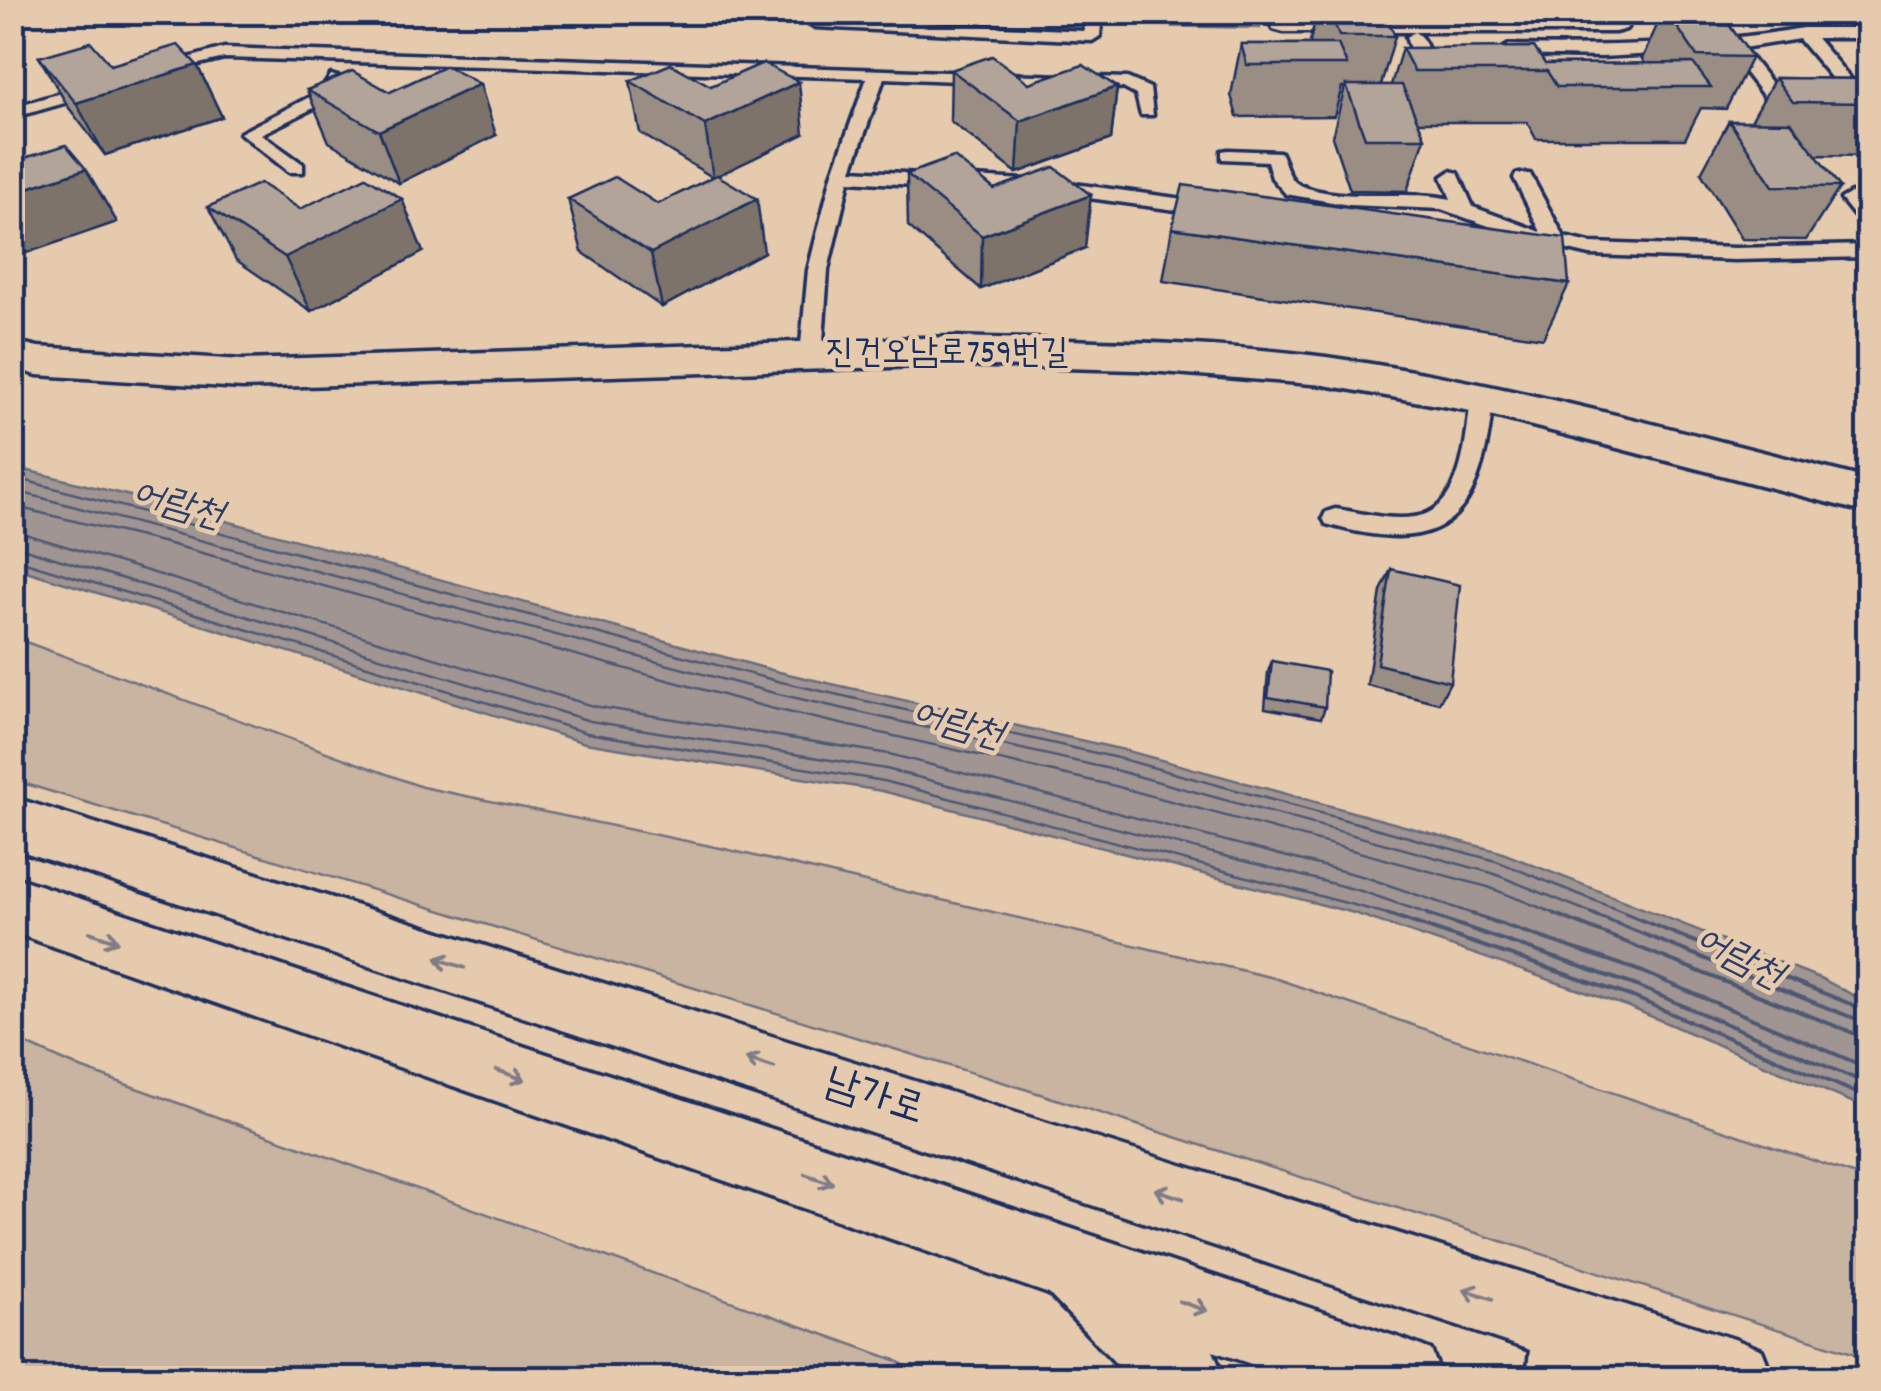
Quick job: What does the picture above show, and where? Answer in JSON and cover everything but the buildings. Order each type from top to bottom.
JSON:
[{"type":"street","points":[[1280,12],[1284,22],[1615,22],[1609,12]]},
{"type":"street","name":"진건오남로759번길","points":[[12,354],[37,361],[242,374],[954,352],[1137,356],[1324,370],[1482,398],[1868,496]]},
{"type":"street","name":"남가로","points":[[12,822],[1569,1351],[1734,1378]]},
{"type":"street","points":[[12,904],[1402,1378]]},
{"type":"street","points":[[1066,1262],[1185,1378]]},
{"type":"lane","points":[[819,12],[815,22],[1092,36],[1094,12]]},
{"type":"lane","points":[[1510,50],[1606,59],[1732,45],[1803,32],[1868,33]]},
{"type":"lane","points":[[1803,32],[1861,102]]},
{"type":"lane","points":[[1414,37],[1430,76],[1449,76]]},
{"type":"lane","points":[[1732,45],[1778,103]]},
{"type":"lane","points":[[142,74],[224,53],[878,73],[1127,83],[1144,92],[1147,111]]},
{"type":"lane","points":[[296,168],[249,133],[328,94],[352,57]]},
{"type":"lane","points":[[812,356],[818,270],[841,175],[878,73]]},
{"type":"lane","points":[[12,114],[123,80]]},
{"type":"lane","points":[[1228,155],[1274,156],[1281,178],[1293,190],[1350,200],[1444,203],[1590,250],[1735,254],[1868,251]]},
{"type":"lane","points":[[841,175],[1060,188],[1224,211]]},
{"type":"lane","points":[[1450,176],[1465,211]]},
{"type":"lane","points":[[1523,178],[1556,241]]},
{"type":"lane","points":[[1851,199],[1868,220]]},
{"type":"lane","points":[[1335,518],[1420,526],[1451,509],[1475,460],[1482,398]]},
{"type":"shaded area","points":[[1152,13],[1256,13],[1260,28],[1152,26]]},
{"type":"shaded area","points":[[12,637],[422,787],[725,849],[1274,978],[1856,1175],[1868,1187],[1868,1358],[1012,1085],[13,780]]},
{"type":"shaded area","points":[[13,1038],[83,1069],[895,1360],[926,1378],[13,1378]]},
{"type":"water","name":"어람천","points":[[13,467],[175,507],[779,672],[1124,750],[1500,852],[1822,979],[1868,1003],[1868,1109],[1629,1007],[1354,913],[882,791],[585,743],[13,567]]}]
